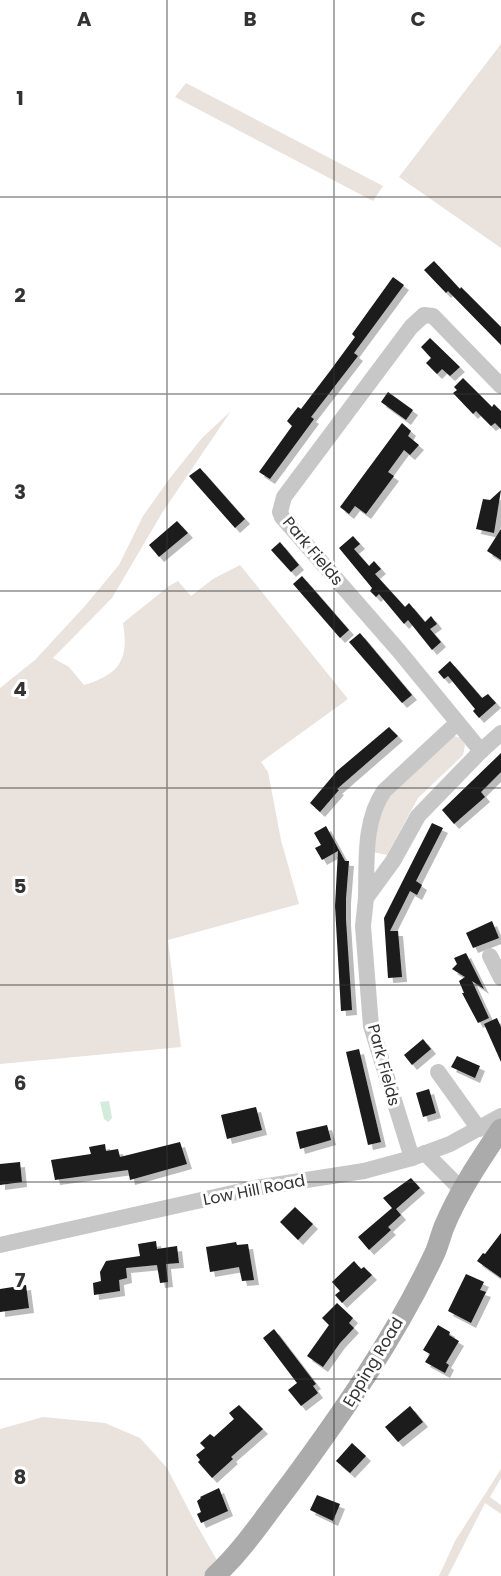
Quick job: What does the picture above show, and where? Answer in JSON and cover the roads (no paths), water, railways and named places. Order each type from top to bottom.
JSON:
[{"type":"main road","name":"Epping Road","points":[[215,1576],[238,1552],[281,1496],[339,1417],[374,1364],[434,1256],[443,1228],[462,1190],[501,1129]]},
{"type":"street","name":"Park Fields","points":[[481,751],[280,512],[284,497],[411,327],[424,315],[433,316],[501,386]]},
{"type":"street","name":"Park Fields","points":[[418,1156],[371,1026],[363,926],[367,854],[371,818],[376,803],[384,791],[457,723]]},
{"type":"street","points":[[366,898],[393,861],[418,816],[501,733]]},
{"type":"street","points":[[367,854],[380,860],[393,861]]},
{"type":"street","points":[[490,956],[501,978]]},
{"type":"street","points":[[438,1072],[479,1129]]},
{"type":"street","name":"Low Hill Road","points":[[0,1245],[255,1188],[364,1171],[418,1156],[450,1144],[501,1116]]},
{"type":"street","points":[[418,1156],[462,1190]]}]
